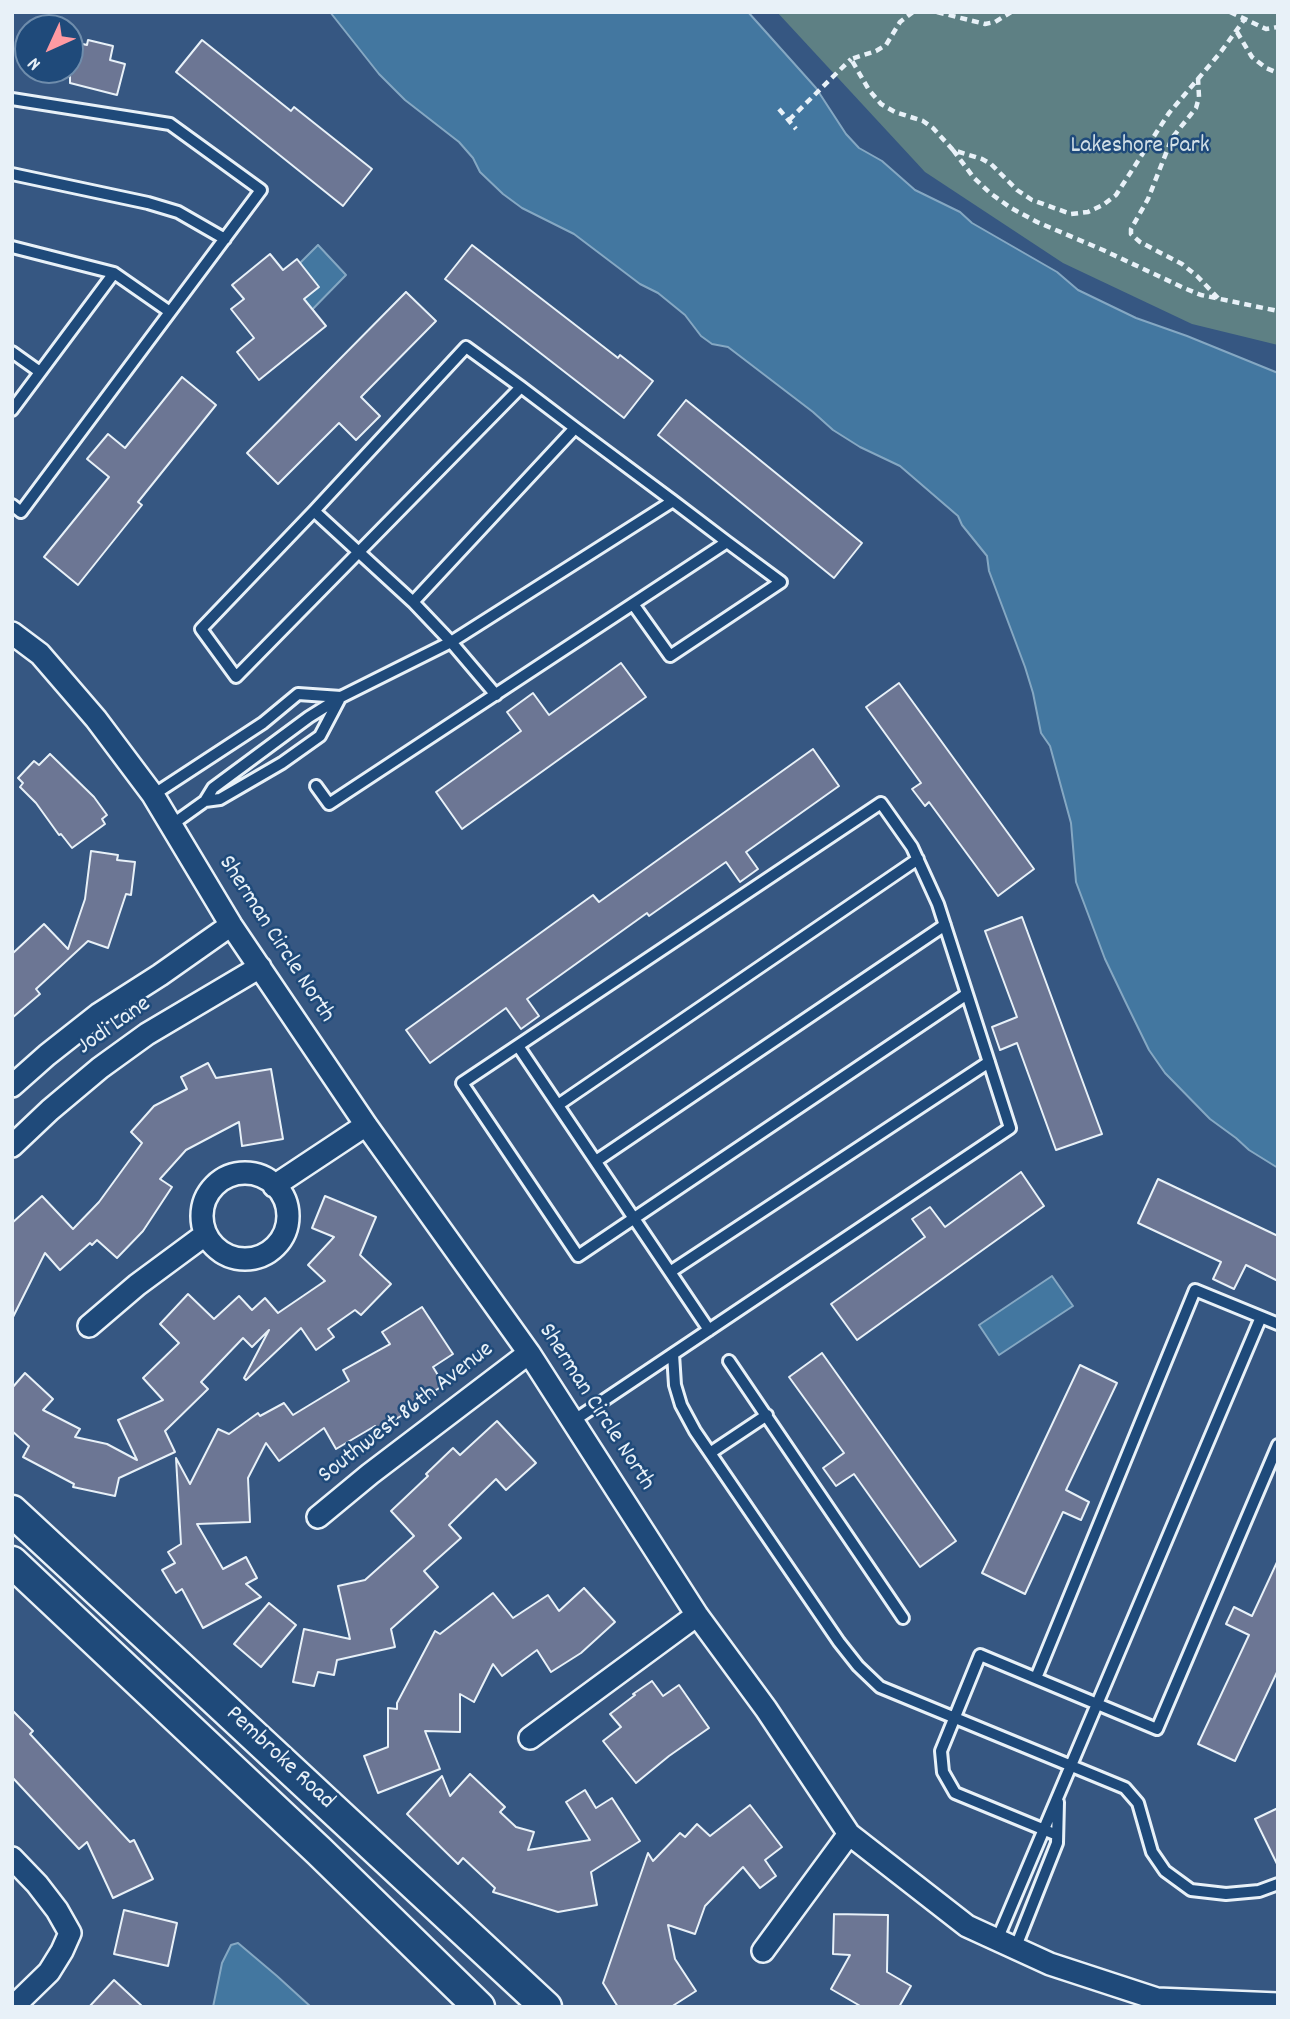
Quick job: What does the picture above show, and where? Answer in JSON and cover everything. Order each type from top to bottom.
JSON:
[{"type":"main road","name":"Pembroke Road","points":[[12,1511],[546,2007]]},
{"type":"main road","name":"Pembroke Road","points":[[12,1562],[319,1851],[479,2007]]},
{"type":"street","name":"Sherman Circle North","points":[[12,633],[40,654],[96,719],[153,795],[231,925],[366,1125],[529,1353],[697,1615],[766,1709],[849,1834],[967,1926],[1050,1964],[1155,2003],[1278,2004]]},
{"type":"street","name":"Jodi Lane","points":[[12,1086],[99,1014],[231,925]]},
{"type":"street","name":"Jodi Lane","points":[[12,1146],[100,1068],[138,1041],[260,967]]},
{"type":"street","points":[[274,1186],[366,1125]]},
{"type":"street","points":[[236,1174],[263,1177],[274,1186],[283,1197],[287,1210],[287,1224],[274,1248],[249,1259],[234,1258],[221,1252],[210,1242],[204,1229],[202,1214],[205,1200],[212,1188],[223,1179],[236,1174]]},
{"type":"street","points":[[89,1326],[137,1285],[206,1234]]},
{"type":"street","name":"Southwest 86th Avenue","points":[[318,1517],[529,1353]]},
{"type":"street","points":[[530,1738],[697,1615]]},
{"type":"street","points":[[762,1951],[849,1834]]},
{"type":"street","points":[[12,1858],[50,1901],[70,1933],[49,1972],[13,2007]]},
{"type":"lane","points":[[12,99],[170,124],[261,190],[21,512],[12,505]]},
{"type":"lane","points":[[12,174],[178,212],[225,239]]},
{"type":"lane","points":[[12,247],[114,273],[170,312]]},
{"type":"lane","points":[[12,410],[114,273]]},
{"type":"lane","points":[[521,387],[236,677],[201,629],[467,347],[521,387],[781,582],[670,656],[633,604]]},
{"type":"lane","points":[[12,352],[40,372]]},
{"type":"lane","points":[[413,602],[575,428]]},
{"type":"lane","points":[[170,826],[205,801],[214,788],[309,717],[341,697],[451,642],[673,501]]},
{"type":"lane","points":[[314,511],[413,602],[496,695]]},
{"type":"lane","points":[[316,786],[329,804],[727,542]]},
{"type":"lane","points":[[153,795],[263,723],[298,694],[341,697]]},
{"type":"lane","points":[[205,801],[220,799],[231,793],[282,763],[320,736],[341,697]]},
{"type":"lane","points":[[573,1421],[1010,1128],[945,925],[938,904],[912,847],[881,803],[462,1083],[578,1256],[967,994]]},
{"type":"lane","points":[[558,1105],[918,859]]},
{"type":"lane","points":[[596,1161],[945,925]]},
{"type":"lane","points":[[518,1045],[709,1330]]},
{"type":"lane","points":[[670,1272],[989,1062]]},
{"type":"lane","points":[[1036,1678],[1195,1290],[1278,1324]]},
{"type":"lane","points":[[1006,1944],[1043,1830],[1261,1317]]},
{"type":"lane","points":[[673,1354],[675,1385],[681,1405],[710,1453],[839,1643],[880,1687],[1125,1788],[1138,1803],[1152,1852],[1165,1871],[1191,1890],[1226,1895],[1259,1891],[1278,1884]]},
{"type":"lane","points":[[729,1361],[903,1618]]},
{"type":"lane","points":[[710,1453],[767,1415]]},
{"type":"lane","points":[[1057,1835],[956,1793],[943,1772],[941,1751],[980,1654],[1157,1729],[1278,1445]]},
{"type":"lane","points":[[1006,1944],[1057,1843],[1058,1796]]},
{"type":"path","points":[[789,120],[851,59],[886,45],[900,22],[913,12]]},
{"type":"path","points":[[937,12],[985,24],[995,22],[1011,12]]},
{"type":"path","points":[[1230,12],[1266,29],[1275,28],[1278,37]]},
{"type":"path","points":[[953,150],[990,164],[1017,190],[1032,200],[1071,214],[1088,212],[1116,195],[1162,123],[1244,20]]},
{"type":"path","points":[[1237,32],[1252,57],[1278,73]]},
{"type":"path","points":[[851,59],[869,90],[881,104],[895,112],[923,121],[933,128],[974,178],[1011,208],[1201,295],[1278,311]]},
{"type":"path","points":[[1198,78],[1199,97],[1196,108],[1172,138],[1131,234],[1140,243],[1182,264],[1219,299]]},
{"type":"path","points":[[779,109],[796,129]]},
{"type":"green space","name":"Lakeshore Park","points":[[777,12],[1278,12],[1278,345],[1192,324],[1063,263],[925,172]]},
{"type":"water","points":[[330,12],[748,12],[816,88],[846,134],[859,148],[882,161],[915,190],[960,212],[972,223],[1057,272],[1078,290],[1136,318],[1278,373],[1278,1168],[1249,1150],[1210,1119],[1165,1073],[1149,1050],[1105,959],[1076,882],[1071,823],[1050,746],[1041,733],[1033,693],[989,571],[987,556],[958,516],[900,466],[860,447],[833,430],[728,347],[712,344],[701,336],[685,315],[658,293],[640,284],[574,234],[522,208],[503,194],[480,172],[473,158],[459,142],[405,100],[379,74]]},
{"type":"water","points":[[318,245],[346,275],[303,319],[273,290]]},
{"type":"water","points":[[1052,1276],[1073,1306],[999,1355],[979,1325]]},
{"type":"water","points":[[238,1943],[311,2007],[213,2007],[222,1963],[231,1945]]},
{"type":"building","points":[[88,40],[113,46],[110,60],[125,64],[117,95],[74,84],[84,84],[84,44],[87,45]]},
{"type":"building","points":[[202,40],[291,111],[294,107],[372,169],[343,206],[176,72]]},
{"type":"building","points":[[472,245],[618,358],[620,355],[653,381],[624,418],[445,279]]},
{"type":"building","points":[[270,254],[283,270],[297,259],[319,287],[304,299],[326,326],[259,380],[237,352],[254,338],[231,309],[244,299],[232,285]]},
{"type":"building","points":[[406,292],[436,321],[361,397],[380,416],[356,440],[339,423],[278,484],[247,453]]},
{"type":"building","points":[[182,377],[216,405],[138,502],[142,505],[78,585],[44,557],[109,477],[87,459],[108,434],[125,448]]},
{"type":"building","points":[[686,400],[862,543],[834,578],[658,435]]},
{"type":"building","points":[[621,663],[646,697],[462,829],[436,792],[521,731],[507,712],[533,693],[549,715]]},
{"type":"building","points":[[899,683],[1034,869],[998,896],[929,802],[925,806],[912,789],[921,783],[866,707]]},
{"type":"building","points":[[813,749],[839,786],[746,852],[758,869],[740,882],[726,862],[649,916],[647,913],[527,999],[539,1016],[521,1029],[506,1008],[430,1063],[406,1030],[593,895],[599,902]]},
{"type":"building","points":[[50,754],[94,797],[107,815],[102,819],[105,824],[72,848],[20,787],[23,783],[18,778],[34,761],[39,765]]},
{"type":"building","points":[[91,851],[118,855],[117,860],[135,862],[131,895],[126,894],[108,948],[88,941],[36,989],[40,994],[12,1018],[12,954],[44,924],[68,949],[85,899]]},
{"type":"building","points":[[1022,917],[1102,1134],[1056,1150],[1017,1043],[1000,1050],[992,1027],[1017,1017],[985,931]]},
{"type":"building","points":[[208,1063],[216,1078],[271,1069],[283,1139],[242,1146],[239,1122],[186,1150],[160,1179],[172,1187],[143,1231],[117,1258],[97,1240],[60,1270],[45,1253],[12,1319],[12,1223],[42,1196],[73,1229],[99,1202],[142,1143],[131,1132],[154,1106],[187,1089],[181,1077]]},
{"type":"building","points":[[1021,1172],[1044,1206],[857,1340],[831,1304],[925,1237],[912,1219],[930,1207],[945,1227]]},
{"type":"building","points":[[1158,1179],[1278,1236],[1278,1281],[1246,1265],[1234,1289],[1213,1279],[1221,1262],[1138,1223]]},
{"type":"building","points":[[325,1196],[376,1217],[360,1255],[391,1284],[361,1315],[355,1310],[328,1329],[334,1337],[316,1350],[301,1328],[246,1380],[244,1378],[269,1330],[252,1347],[243,1338],[201,1382],[208,1389],[165,1431],[175,1452],[119,1478],[115,1496],[73,1487],[74,1484],[23,1457],[29,1446],[12,1431],[12,1388],[25,1373],[53,1399],[43,1410],[80,1429],[75,1437],[107,1444],[137,1460],[118,1420],[163,1400],[143,1378],[179,1343],[160,1324],[188,1294],[214,1319],[239,1296],[252,1310],[265,1298],[278,1313],[325,1281],[308,1265],[334,1237],[312,1228]]},
{"type":"building","points":[[422,1307],[453,1354],[433,1367],[444,1385],[411,1406],[413,1409],[377,1430],[375,1426],[336,1449],[324,1428],[279,1461],[266,1443],[248,1478],[250,1522],[197,1524],[223,1569],[246,1557],[257,1578],[246,1584],[261,1597],[203,1628],[182,1589],[176,1593],[162,1570],[175,1563],[168,1552],[181,1544],[176,1458],[190,1484],[218,1429],[229,1434],[258,1413],[260,1416],[284,1403],[293,1415],[349,1381],[343,1370],[390,1344],[382,1332]]},
{"type":"building","points":[[822,1353],[956,1541],[920,1567],[854,1474],[836,1486],[823,1468],[844,1453],[789,1377]]},
{"type":"building","points":[[1080,1365],[1117,1383],[1066,1490],[1089,1502],[1081,1520],[1063,1512],[1025,1594],[982,1573]]},
{"type":"building","points":[[497,1421],[536,1463],[506,1490],[496,1479],[449,1525],[461,1538],[424,1571],[438,1587],[391,1629],[395,1647],[337,1660],[334,1675],[318,1672],[314,1686],[293,1682],[304,1629],[350,1639],[338,1586],[365,1580],[414,1536],[391,1511],[453,1448],[460,1455]]},
{"type":"building","points":[[1278,1560],[1278,1670],[1235,1761],[1198,1744],[1249,1635],[1226,1624],[1234,1607],[1252,1616]]},
{"type":"building","points":[[584,1588],[615,1622],[581,1653],[551,1672],[537,1650],[502,1676],[493,1664],[474,1702],[460,1694],[460,1732],[425,1731],[440,1769],[378,1793],[364,1756],[388,1747],[388,1708],[397,1709],[397,1703],[435,1631],[440,1634],[493,1593],[513,1618],[548,1595],[559,1611]]},
{"type":"building","points":[[269,1603],[296,1625],[261,1667],[234,1644]]},
{"type":"building","points":[[652,1681],[663,1696],[679,1685],[709,1728],[636,1783],[603,1741],[621,1727],[610,1714]]},
{"type":"building","points":[[12,1710],[33,1731],[30,1734],[130,1842],[134,1840],[153,1879],[113,1898],[87,1842],[79,1849],[12,1777]]},
{"type":"building","points":[[470,1774],[505,1807],[500,1812],[516,1827],[534,1832],[528,1850],[590,1840],[566,1802],[585,1790],[596,1808],[612,1798],[640,1841],[591,1872],[597,1905],[558,1912],[493,1892],[495,1888],[463,1858],[458,1864],[407,1814],[442,1776],[450,1796]]},
{"type":"building","points":[[750,1805],[782,1847],[765,1860],[776,1876],[760,1888],[743,1867],[705,1906],[695,1934],[668,1925],[675,1959],[696,1991],[671,2007],[618,2007],[603,1983],[648,1853],[653,1861],[680,1833],[685,1837],[697,1824],[710,1836]]},
{"type":"building","points":[[1278,1808],[1278,1866],[1255,1819]]},
{"type":"building","points":[[124,1910],[177,1923],[168,1966],[114,1954]]},
{"type":"building","points":[[834,1914],[888,1915],[887,1972],[911,1986],[899,2007],[862,2007],[831,1989],[850,1955],[833,1954]]},
{"type":"building","points":[[114,1980],[143,2007],[89,2007]]}]
